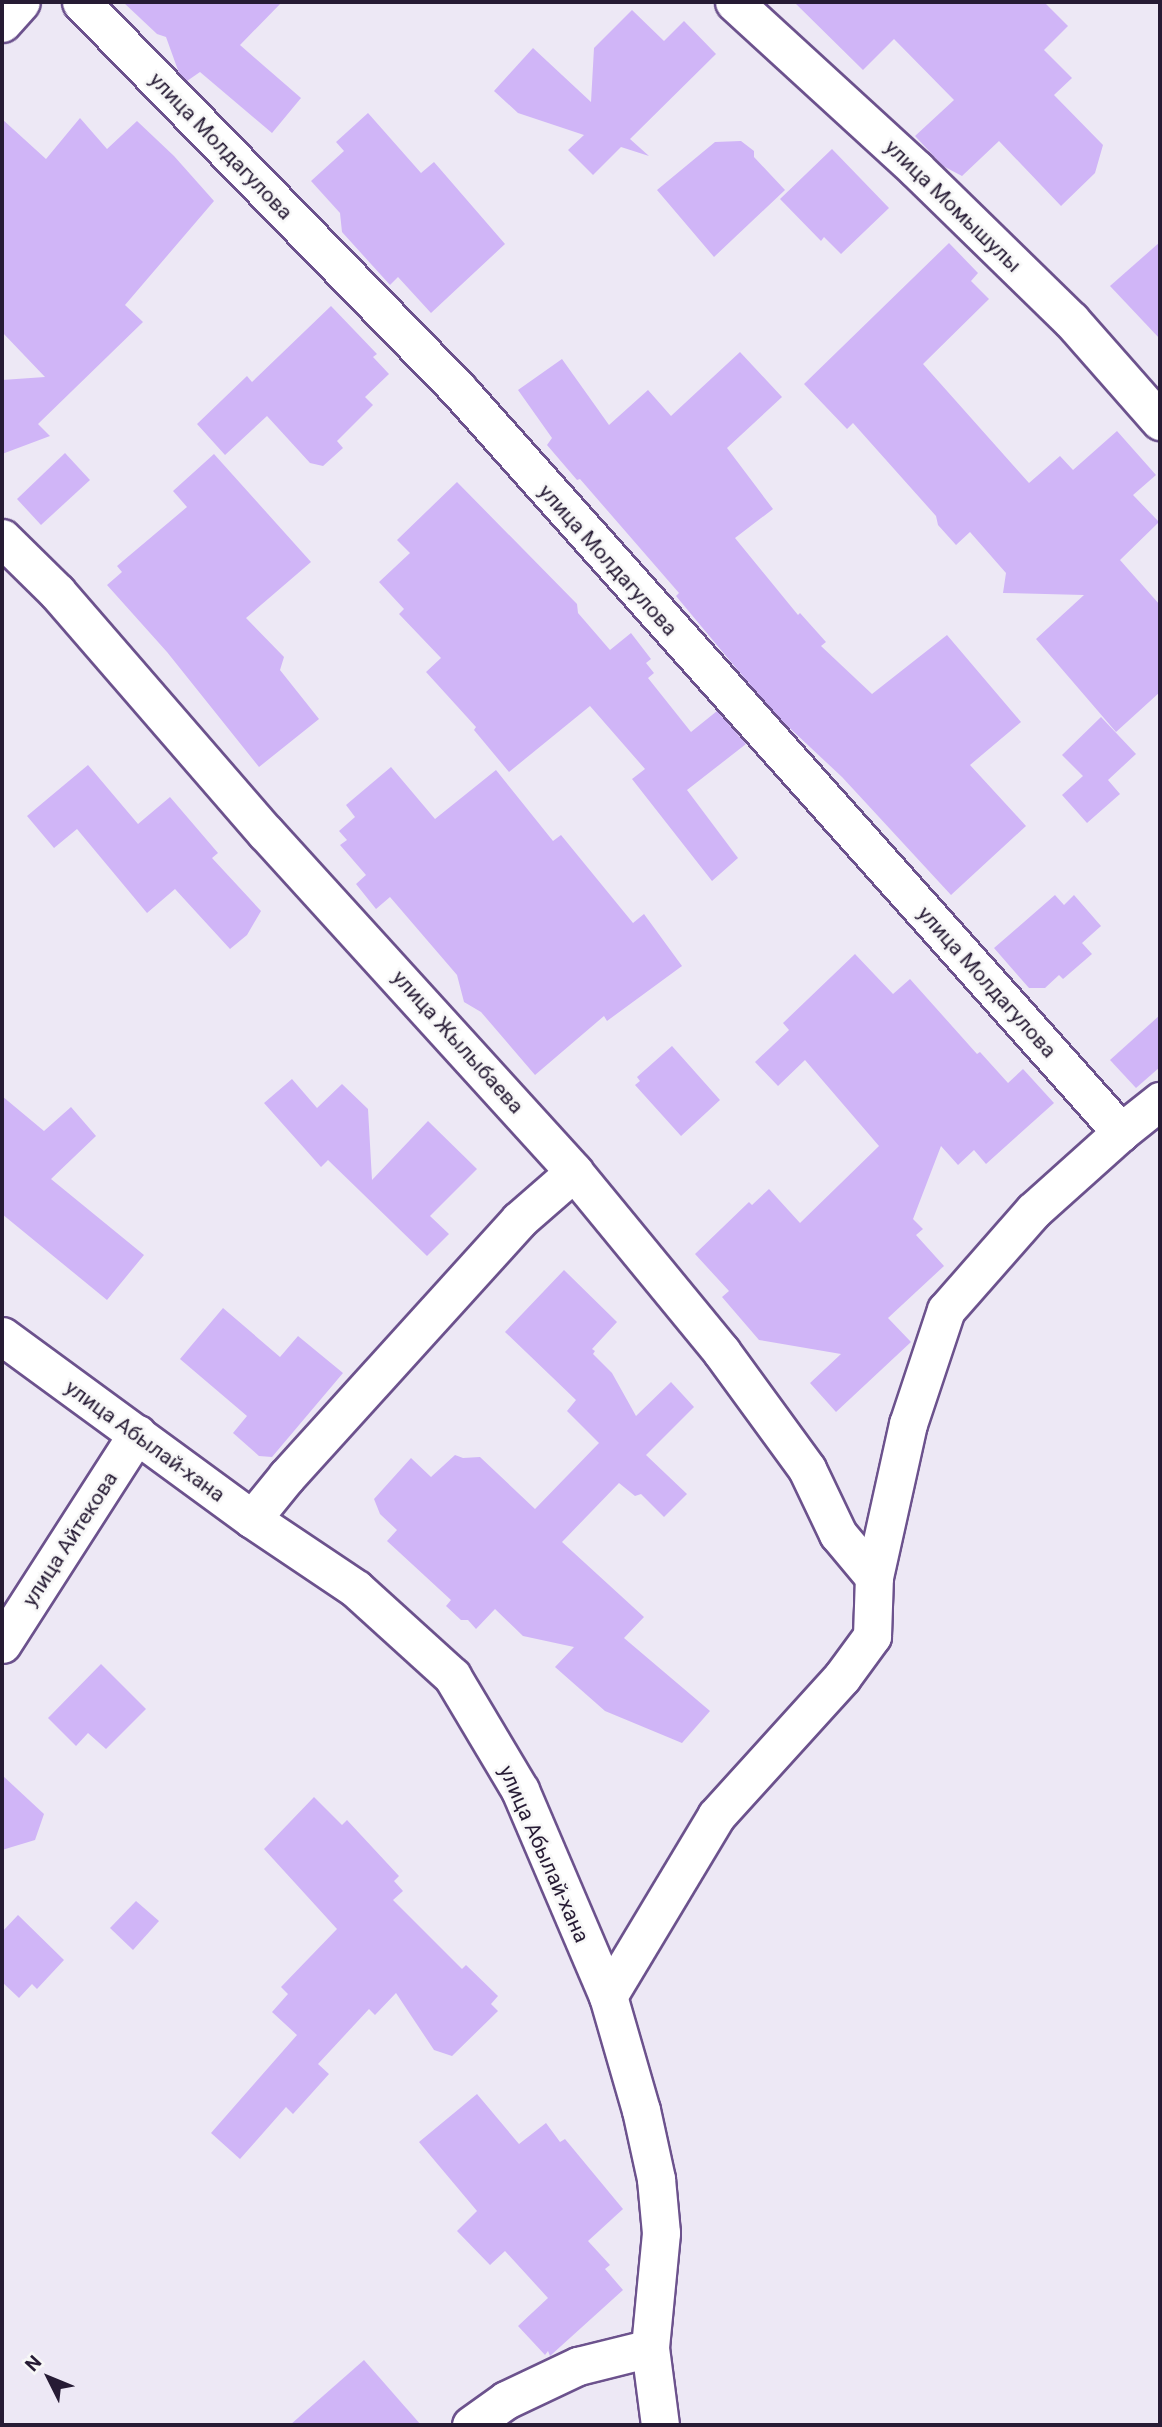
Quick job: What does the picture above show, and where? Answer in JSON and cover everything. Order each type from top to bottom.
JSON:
[{"type":"street","points":[[2,23],[21,2]]},
{"type":"street","name":"улица Молдагулова","points":[[81,2],[458,389],[1121,1132]]},
{"type":"street","name":"улица Момышулы","points":[[734,2],[916,169],[1072,320],[1160,421]]},
{"type":"street","name":"улица Жылыбаева","points":[[2,538],[57,592],[266,832],[574,1172],[720,1351],[807,1469],[838,1534],[874,1577]]},
{"type":"street","points":[[608,1996],[716,1816],[842,1677],[872,1636],[874,1577],[908,1424],[946,1310],[1033,1211],[1121,1132],[1160,1101]]},
{"type":"street","points":[[252,1519],[287,1476],[519,1220],[574,1172]]},
{"type":"street","name":"улица Абылай-хана","points":[[2,1336],[252,1519],[356,1589],[452,1676],[520,1790],[608,1996],[641,2110],[656,2179],[661,2233],[650,2347],[660,2425]]},
{"type":"street","name":"улица Айтекова","points":[[2,1644],[137,1434]]},
{"type":"street","points":[[471,2425],[506,2400],[578,2366],[650,2347]]},
{"type":"building","points":[[123,2],[282,2],[240,45],[301,98],[272,133],[200,72],[187,81],[179,73],[166,37],[157,34]]},
{"type":"building","points":[[794,2],[1044,2],[1068,26],[1044,50],[1072,78],[1054,95],[1103,145],[1095,173],[1061,206],[999,141],[962,176],[943,166],[915,136],[954,100],[894,39],[863,70]]},
{"type":"building","points":[[632,10],[664,41],[684,21],[716,54],[630,139],[649,156],[621,147],[593,175],[568,150],[584,135],[518,113],[494,91],[533,48],[591,102],[594,48]]},
{"type":"building","points":[[368,113],[421,173],[434,162],[505,244],[431,313],[398,277],[390,285],[342,232],[340,213],[311,181],[344,151],[336,142]]},
{"type":"building","points":[[80,118],[107,149],[137,121],[174,156],[214,201],[125,305],[143,322],[38,424],[50,436],[2,454],[2,380],[45,377],[2,332],[2,119],[46,159]]},
{"type":"building","points":[[741,141],[754,151],[754,157],[785,190],[714,257],[657,190],[715,142]]},
{"type":"building","points":[[832,149],[889,208],[841,254],[824,237],[821,241],[780,199]]},
{"type":"building","points":[[1160,242],[1160,339],[1110,286]]},
{"type":"building","points":[[949,243],[978,273],[971,281],[989,299],[923,364],[1029,483],[1060,456],[1073,470],[1117,431],[1156,475],[1133,495],[1159,522],[1120,560],[1160,605],[1160,692],[1116,732],[1036,639],[1084,595],[1003,593],[1006,573],[970,532],[956,545],[938,525],[936,516],[853,423],[847,429],[804,384]]},
{"type":"building","points":[[331,306],[377,354],[373,357],[389,374],[365,397],[373,405],[337,441],[343,448],[323,466],[310,463],[267,416],[225,455],[197,424],[247,376],[252,382]]},
{"type":"building","points":[[740,352],[782,397],[727,448],[773,509],[735,538],[798,615],[800,613],[826,642],[821,646],[872,694],[947,635],[1021,722],[970,765],[1026,826],[951,895],[842,777],[779,718],[736,668],[676,596],[679,593],[547,445],[552,438],[518,390],[562,359],[609,425],[648,390],[671,416]]},
{"type":"building","points":[[65,453],[90,480],[41,525],[17,499]]},
{"type":"building","points":[[214,454],[311,562],[246,618],[284,657],[280,670],[319,719],[259,767],[167,652],[107,585],[122,572],[117,566],[187,507],[173,491]]},
{"type":"building","points":[[457,482],[577,604],[578,613],[610,650],[631,633],[651,659],[646,663],[654,673],[648,678],[691,732],[717,711],[746,744],[687,790],[738,858],[712,881],[632,779],[645,769],[590,706],[509,772],[474,730],[476,727],[426,672],[441,658],[399,614],[404,609],[379,582],[410,553],[397,540]]},
{"type":"building","points":[[1101,717],[1136,754],[1108,780],[1120,794],[1087,823],[1062,795],[1083,776],[1062,755]]},
{"type":"building","points":[[88,765],[138,824],[170,797],[218,853],[212,858],[261,911],[247,935],[230,949],[175,889],[147,913],[77,829],[54,848],[27,816]]},
{"type":"building","points":[[391,767],[435,819],[496,770],[553,841],[561,835],[633,923],[644,914],[682,966],[607,1021],[604,1016],[535,1075],[481,1012],[464,1002],[457,975],[390,897],[376,909],[356,884],[366,875],[340,845],[347,840],[339,831],[355,817],[346,805]]},
{"type":"building","points":[[1055,895],[1064,905],[1074,895],[1101,926],[1082,943],[1092,954],[1063,979],[1059,975],[1045,988],[1029,988],[994,948]]},
{"type":"building","points":[[855,954],[893,994],[910,979],[977,1054],[980,1052],[1008,1083],[1023,1069],[1054,1103],[986,1164],[974,1150],[958,1165],[941,1146],[913,1219],[923,1229],[916,1235],[944,1266],[888,1318],[911,1342],[836,1412],[810,1383],[841,1354],[759,1340],[722,1297],[729,1291],[695,1254],[749,1202],[752,1205],[769,1189],[800,1223],[879,1146],[805,1060],[778,1086],[755,1062],[789,1030],[783,1023]]},
{"type":"building","points":[[1160,1015],[1160,1067],[1136,1088],[1110,1060]]},
{"type":"building","points":[[672,1046],[720,1100],[681,1136],[635,1085],[640,1081],[637,1077]]},
{"type":"building","points":[[292,1079],[317,1108],[342,1084],[368,1109],[372,1180],[428,1121],[477,1169],[430,1216],[449,1234],[427,1256],[328,1160],[321,1167],[264,1103]]},
{"type":"building","points":[[2,1096],[44,1131],[71,1107],[96,1136],[51,1179],[144,1255],[107,1300],[2,1214]]},
{"type":"building","points":[[564,1270],[617,1322],[592,1349],[595,1351],[593,1354],[612,1373],[636,1416],[671,1382],[694,1407],[646,1455],[687,1494],[664,1517],[641,1494],[635,1496],[619,1483],[562,1542],[644,1617],[624,1638],[710,1711],[682,1743],[605,1711],[555,1667],[574,1647],[523,1636],[495,1609],[476,1629],[468,1620],[461,1620],[446,1606],[451,1600],[387,1541],[397,1530],[380,1514],[374,1499],[411,1458],[431,1477],[455,1455],[463,1458],[480,1457],[535,1509],[599,1443],[567,1411],[576,1400],[505,1332]]},
{"type":"building","points":[[223,1308],[280,1357],[298,1336],[343,1373],[272,1457],[259,1456],[233,1433],[247,1416],[180,1359]]},
{"type":"building","points":[[101,1664],[146,1709],[106,1749],[88,1733],[76,1746],[48,1718]]},
{"type":"building","points":[[2,1775],[44,1814],[35,1840],[2,1850]]},
{"type":"building","points":[[314,1797],[342,1825],[347,1820],[399,1876],[394,1881],[403,1891],[393,1900],[462,1969],[466,1965],[498,1996],[491,2004],[498,2011],[452,2056],[434,2050],[396,1993],[375,2015],[369,2009],[318,2064],[329,2074],[293,2114],[286,2107],[240,2159],[211,2133],[297,2035],[272,2012],[288,1994],[281,1987],[337,1929],[264,1849]]},
{"type":"building","points":[[136,1901],[159,1921],[133,1950],[110,1928]]},
{"type":"building","points":[[18,1915],[64,1960],[37,1989],[32,1984],[19,1998],[2,1982],[2,1932]]},
{"type":"building","points":[[477,2094],[519,2144],[546,2123],[560,2142],[565,2139],[623,2209],[588,2241],[610,2265],[605,2269],[623,2290],[550,2356],[548,2351],[545,2355],[518,2326],[548,2298],[505,2251],[490,2265],[457,2231],[477,2211],[419,2142]]},
{"type":"building","points":[[364,2360],[421,2425],[290,2425]]}]
